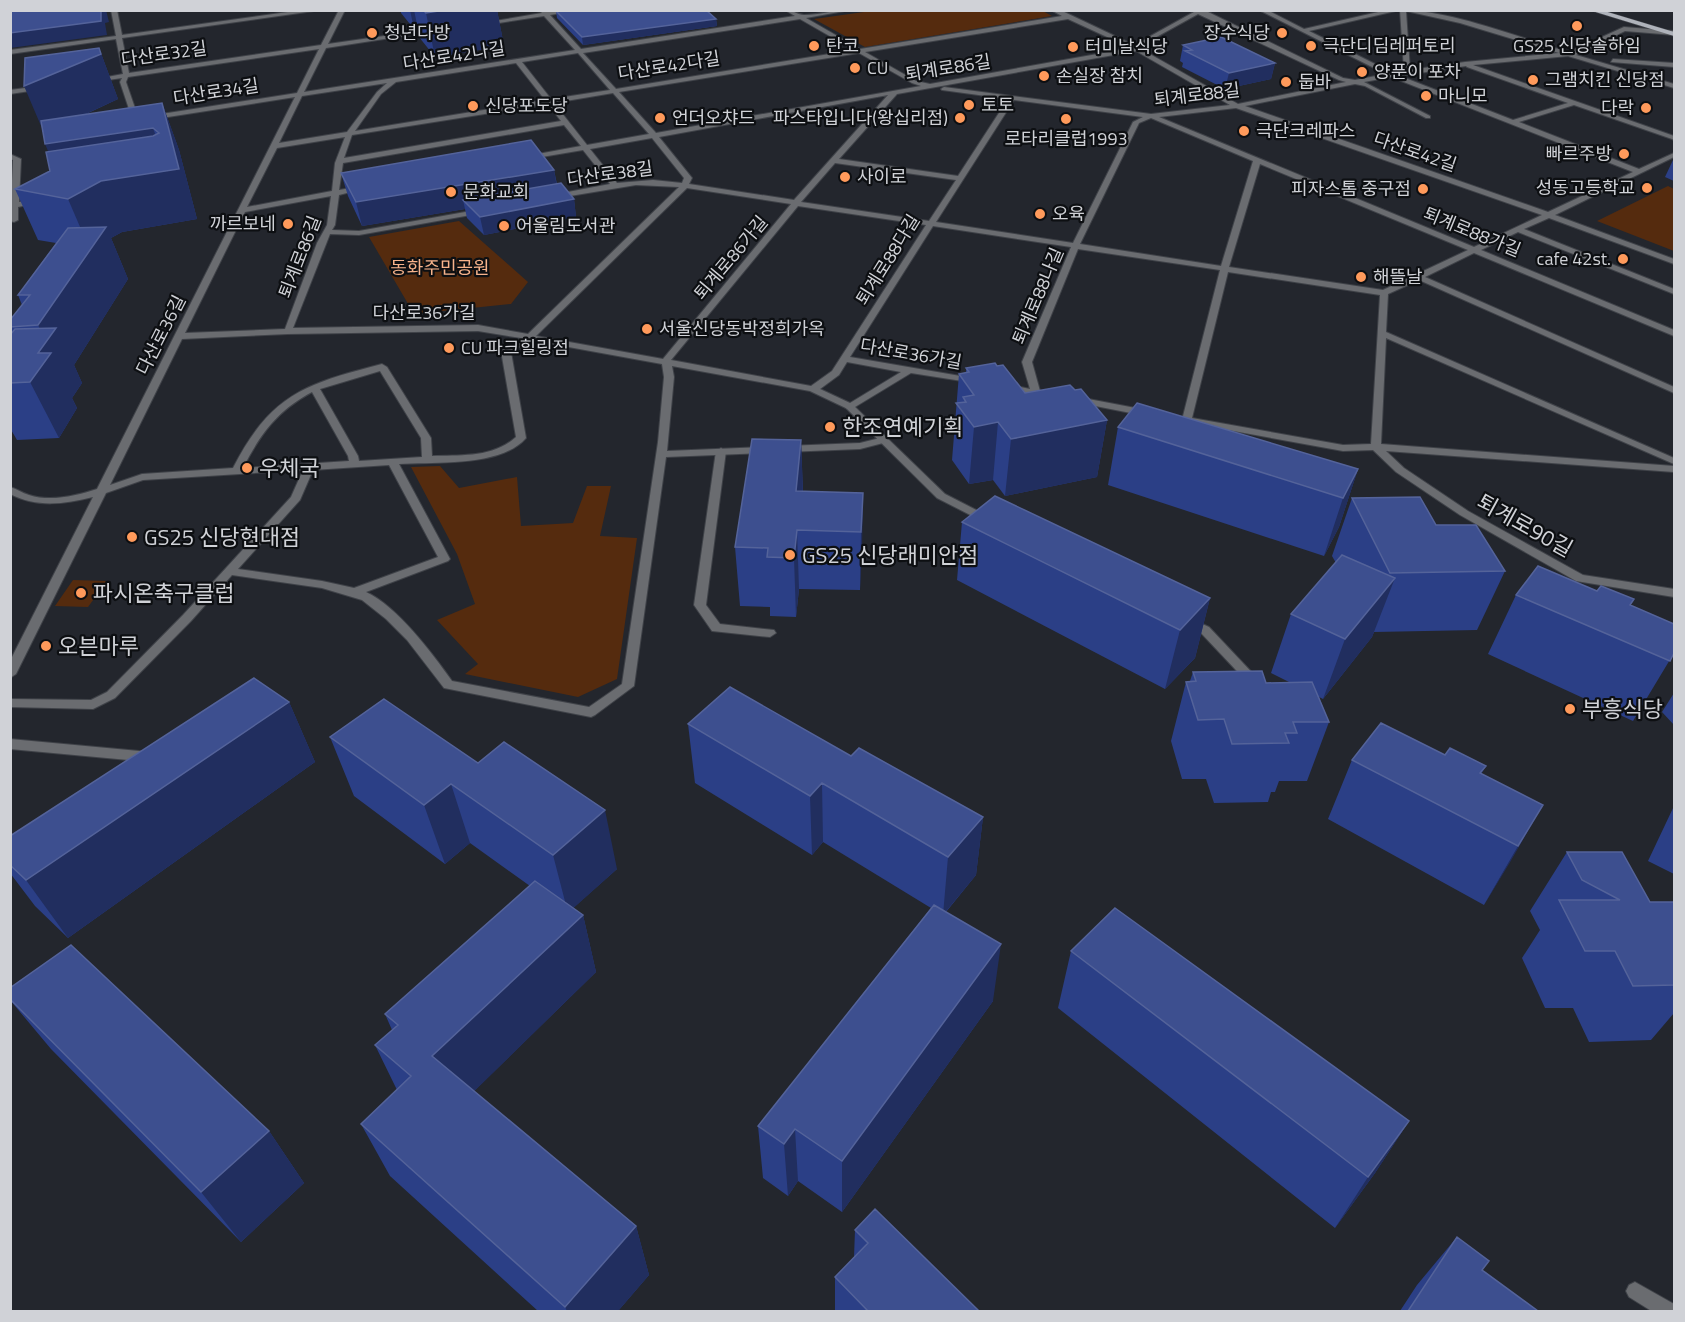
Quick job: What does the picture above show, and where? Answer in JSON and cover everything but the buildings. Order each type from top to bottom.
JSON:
[{"type":"main road","points":[[1592,10],[1673,33]]},
{"type":"street","name":"다산로34길","points":[[114,10],[126,75],[123,82],[133,112],[155,117],[301,94]]},
{"type":"street","points":[[10,52],[318,10]]},
{"type":"street","name":"다산로36길","points":[[10,674],[342,10]]},
{"type":"street","points":[[475,25],[544,12],[574,10]]},
{"type":"street","points":[[788,10],[914,82],[934,87]]},
{"type":"street","name":"다산로42나길","points":[[301,94],[847,10]]},
{"type":"street","name":"다산로42길","points":[[1054,10],[1137,49],[1237,106],[1546,214],[1674,262]]},
{"type":"street","points":[[1262,10],[1392,75],[1638,171]]},
{"type":"street","points":[[1303,31],[1397,10]]},
{"type":"street","points":[[1403,10],[1407,73]]},
{"type":"street","points":[[1408,10],[1461,22],[1674,86]]},
{"type":"street","points":[[1198,11],[1341,79],[1356,82],[1428,117]]},
{"type":"street","name":"퇴계로86길","points":[[513,160],[934,87],[1137,49],[1149,39],[1198,11]]},
{"type":"street","name":"다산로38길","points":[[427,459],[486,456],[510,448],[521,438],[506,351],[531,336],[685,186],[688,178],[544,12]]},
{"type":"street","name":"다산로42다길","points":[[274,146],[1068,17]]},
{"type":"street","name":"퇴계로88길","points":[[934,87],[1151,116],[1237,106],[1392,75],[1465,64],[1572,54],[1624,29],[1673,33]]},
{"type":"street","name":"다산로32길","points":[[80,82],[440,30]]},
{"type":"street","points":[[1593,60],[1674,65]]},
{"type":"street","name":"다산로42나길","points":[[518,61],[550,100]]},
{"type":"street","name":"퇴계로88길","points":[[1465,64],[1674,138]]},
{"type":"street","name":"다산로42나길","points":[[349,134],[379,93],[394,80]]},
{"type":"street","points":[[10,92],[45,87]]},
{"type":"street","name":"퇴계로86가길","points":[[666,361],[797,202],[896,92]]},
{"type":"street","name":"퇴계로88다길","points":[[844,359],[929,223],[1012,98]]},
{"type":"street","points":[[550,100],[551,106],[615,186]]},
{"type":"street","points":[[1513,122],[1575,103]]},
{"type":"street","name":"퇴계로88가길","points":[[1151,116],[1674,333]]},
{"type":"street","name":"퇴계로88나길","points":[[1036,392],[1026,362],[1076,245],[1136,122],[1151,116]]},
{"type":"street","points":[[340,161],[564,123]]},
{"type":"street","name":"퇴계로86길","points":[[288,331],[331,225],[340,161],[349,134]]},
{"type":"street","points":[[1076,245],[1384,293],[1674,155]]},
{"type":"street","points":[[10,156],[17,159],[12,206],[14,220]]},
{"type":"street","points":[[1186,420],[1225,267],[1257,160]]},
{"type":"street","points":[[834,161],[959,178]]},
{"type":"street","name":"다산로38길","points":[[545,199],[615,186],[665,182],[797,202]]},
{"type":"street","name":"퇴계로86길","points":[[242,210],[372,186]]},
{"type":"street","points":[[12,206],[48,200]]},
{"type":"street","points":[[797,202],[929,223]]},
{"type":"street","points":[[327,232],[359,234],[487,210]]},
{"type":"street","name":"퇴계로88나길","points":[[929,223],[1076,245]]},
{"type":"street","points":[[1517,228],[1674,292]]},
{"type":"street","points":[[1417,276],[1674,390]]},
{"type":"street","points":[[1175,418],[1343,448],[1376,447],[1384,293]]},
{"type":"street","name":"다산로36가길","points":[[180,336],[288,331],[478,328],[813,389],[836,373],[844,359],[979,382]]},
{"type":"street","points":[[1382,333],[1674,461]]},
{"type":"street","points":[[230,571],[365,596],[423,648],[448,684],[591,712],[628,686],[662,454],[669,377],[666,361]]},
{"type":"street","points":[[10,490],[16,494],[53,502],[102,491],[142,477],[236,472],[309,468],[427,459],[426,438],[382,367],[314,387],[290,398],[248,445],[236,472]]},
{"type":"street","points":[[850,407],[910,370]]},
{"type":"street","name":"다산로36가길","points":[[990,384],[1060,397]]},
{"type":"street","points":[[314,387],[353,456],[354,465]]},
{"type":"street","points":[[813,389],[850,407],[941,496],[994,523]]},
{"type":"street","points":[[1071,399],[1152,414]]},
{"type":"street","points":[[662,454],[860,446],[884,440]]},
{"type":"street","name":"퇴계로90길","points":[[1376,447],[1674,469]]},
{"type":"street","name":"퇴계로90길","points":[[1376,447],[1400,470],[1464,513],[1580,578],[1674,593]]},
{"type":"street","points":[[721,451],[700,604],[716,628],[770,633]]},
{"type":"street","points":[[353,592],[444,559],[393,462]]},
{"type":"street","points":[[10,703],[93,705],[111,695],[230,571],[296,498],[309,468]]},
{"type":"street","points":[[1173,614],[1205,630],[1266,694]]},
{"type":"street","points":[[10,744],[159,758]]},
{"type":"street","points":[[1635,1291],[1671,1311]]},
{"type":"green space","points":[[1041,10],[1052,16],[865,47],[814,19],[871,11]]},
{"type":"green space","points":[[1668,186],[1674,189],[1674,251],[1597,221]]},
{"type":"green space","name":"동화주민공원","points":[[459,221],[528,282],[511,304],[414,314],[369,237]]},
{"type":"green space","points":[[440,466],[459,488],[517,477],[521,526],[573,523],[587,486],[611,486],[600,536],[637,538],[617,679],[578,697],[465,674],[478,664],[437,620],[475,604],[457,554],[411,467]]},
{"type":"green space","name":"파시온축구클럽","points":[[73,580],[107,581],[88,607],[55,606]]},
{"type":"place","name":"GS25 신당솔하임","points":[[1577,26]]},
{"type":"place","name":"청년다방","points":[[372,33]]},
{"type":"place","name":"장수식당","points":[[1282,33]]},
{"type":"place","name":"탄코","points":[[814,46]]},
{"type":"place","name":"극단디딤레퍼토리","points":[[1311,46]]},
{"type":"place","name":"터미날식당","points":[[1073,47]]},
{"type":"place","name":"CU","points":[[855,68]]},
{"type":"place","name":"양푼이 포차","points":[[1362,72]]},
{"type":"place","name":"손실장 참치","points":[[1044,76]]},
{"type":"place","name":"그램치킨 신당점","points":[[1533,80]]},
{"type":"place","name":"둡바","points":[[1286,82]]},
{"type":"place","name":"마니모","points":[[1426,96]]},
{"type":"place","name":"토토","points":[[969,105]]},
{"type":"place","name":"신당포도당","points":[[473,106]]},
{"type":"place","name":"다락","points":[[1646,108]]},
{"type":"place","name":"언더오챠드","points":[[660,118]]},
{"type":"place","name":"파스타입니다(왕십리점)","points":[[960,118]]},
{"type":"place","name":"로타리클럽1993","points":[[1066,119]]},
{"type":"place","name":"극단크레파스","points":[[1244,131]]},
{"type":"place","name":"빠르주방","points":[[1624,154]]},
{"type":"place","name":"사이로","points":[[845,177]]},
{"type":"place","name":"성동고등학교","points":[[1647,188]]},
{"type":"place","name":"피자스톰 중구점","points":[[1423,189]]},
{"type":"place","name":"문화교회","points":[[451,192]]},
{"type":"place","name":"오육","points":[[1040,214]]},
{"type":"place","name":"까르보네","points":[[288,224]]},
{"type":"place","name":"어울림도서관","points":[[504,226]]},
{"type":"place","name":"cafe 42st.","points":[[1623,259]]},
{"type":"place","name":"해뜰날","points":[[1361,277]]},
{"type":"place","name":"서울신당동박정희가옥","points":[[647,329]]},
{"type":"place","name":"CU 파크힐링점","points":[[449,348]]},
{"type":"place","name":"한조연예기획","points":[[830,427]]},
{"type":"place","name":"우체국","points":[[247,468]]},
{"type":"place","name":"GS25 신당현대점","points":[[132,537]]},
{"type":"place","name":"GS25 신당래미안점","points":[[790,555]]},
{"type":"place","name":"파시온축구클럽","points":[[81,593]]},
{"type":"place","name":"오븐마루","points":[[46,646]]},
{"type":"place","name":"부흥식당","points":[[1570,709]]}]
